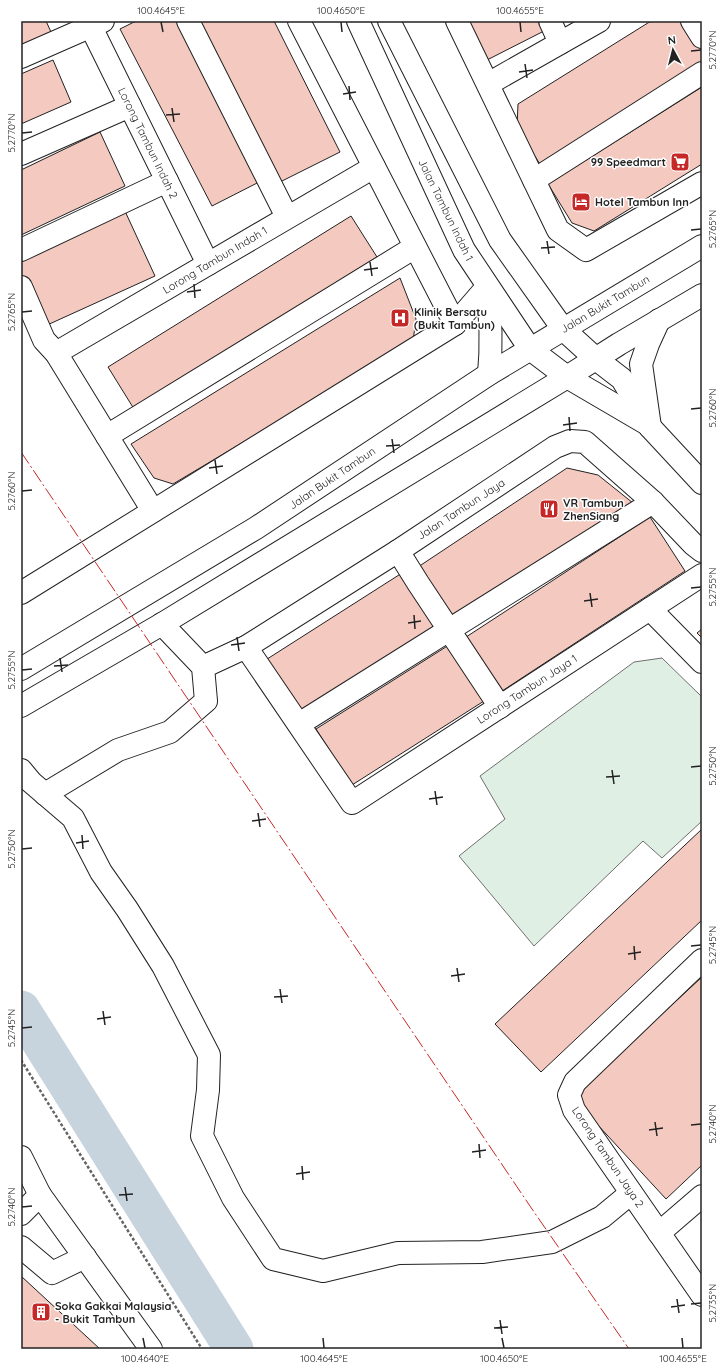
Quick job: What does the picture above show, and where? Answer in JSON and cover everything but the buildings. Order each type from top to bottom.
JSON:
[{"type":"street","points":[[188,21],[287,217]]},
{"type":"street","points":[[299,21],[455,324]]},
{"type":"street","name":"Jalan Tambun Indah 1","points":[[358,21],[464,250],[530,349],[567,377],[650,426]]},
{"type":"street","points":[[389,21],[500,240],[563,329],[622,380],[650,426],[702,483]]},
{"type":"street","points":[[457,21],[558,230],[586,250],[702,183]]},
{"type":"street","points":[[550,21],[560,43]]},
{"type":"street","points":[[488,84],[599,21]]},
{"type":"street","points":[[692,21],[702,37]]},
{"type":"street","points":[[21,56],[94,23]]},
{"type":"street","name":"Lorong Tambun Indah 2","points":[[94,23],[130,106],[208,264]]},
{"type":"street","points":[[534,180],[702,73]]},
{"type":"street","points":[[21,154],[130,106]]},
{"type":"street","name":"Lorong Tambun Indah 1","points":[[56,353],[374,167]]},
{"type":"street","points":[[21,250],[167,181]]},
{"type":"street","name":"Jalan Bukit Tambun","points":[[21,669],[256,528],[489,374],[702,246]]},
{"type":"street","points":[[107,436],[416,247]]},
{"type":"street","points":[[21,287],[44,340],[56,353],[153,511]]},
{"type":"street","points":[[21,593],[455,324],[488,287]]},
{"type":"street","points":[[488,287],[491,322],[489,374]]},
{"type":"street","points":[[21,706],[162,624],[702,295]]},
{"type":"street","points":[[650,426],[640,364],[660,320]]},
{"type":"street","name":"Jalan Tambun Jaya","points":[[202,667],[246,647],[398,551],[555,447],[570,441],[585,442],[653,502],[693,544],[702,551]]},
{"type":"street","points":[[246,647],[298,724],[653,502]]},
{"type":"street","points":[[398,551],[500,707]]},
{"type":"street","name":"Lorong Tambun Jaya 1","points":[[298,724],[352,803],[702,575]]},
{"type":"street","points":[[650,609],[702,662]]},
{"type":"street","points":[[45,794],[118,750],[170,732],[206,701],[202,667],[162,624]]},
{"type":"street","points":[[21,770],[31,782],[73,818],[101,872],[127,908],[163,966],[209,1055],[208,1090],[202,1136],[233,1198],[273,1259],[323,1271],[398,1253],[482,1252],[552,1242],[602,1217],[631,1193]]},
{"type":"street","name":"Lorong Tambun Jaya 2","points":[[702,960],[575,1082],[569,1095],[574,1110],[702,1296]]},
{"type":"street","points":[[21,1157],[40,1195],[151,1349]]},
{"type":"street","points":[[21,1214],[40,1195]]},
{"type":"street","points":[[659,1233],[702,1196]]},
{"type":"street","points":[[21,1248],[52,1273],[85,1257]]},
{"type":"path","points":[[21,1060],[202,1349]]},
{"type":"green space","points":[[662,658],[702,697],[702,821],[662,858],[643,841],[534,946],[459,856],[505,819],[480,776],[634,662]]},
{"type":"waterway","points":[[21,1010],[234,1349]]},
{"type":"power","points":[[21,452],[532,1209],[629,1349]]},
{"type":"place","name":"99 Speedmart","points":[[680,162]]},
{"type":"place","name":"Hotel Tambun Inn","points":[[581,202]]},
{"type":"place","name":"Klinik Bersatu (Bukit Tambun)","points":[[400,318]]},
{"type":"place","name":"VR Tambun ZhenSiang","points":[[549,509]]},
{"type":"place","name":"Soka Gakkai Malaysia - Bukit Tambun","points":[[41,1312]]}]
